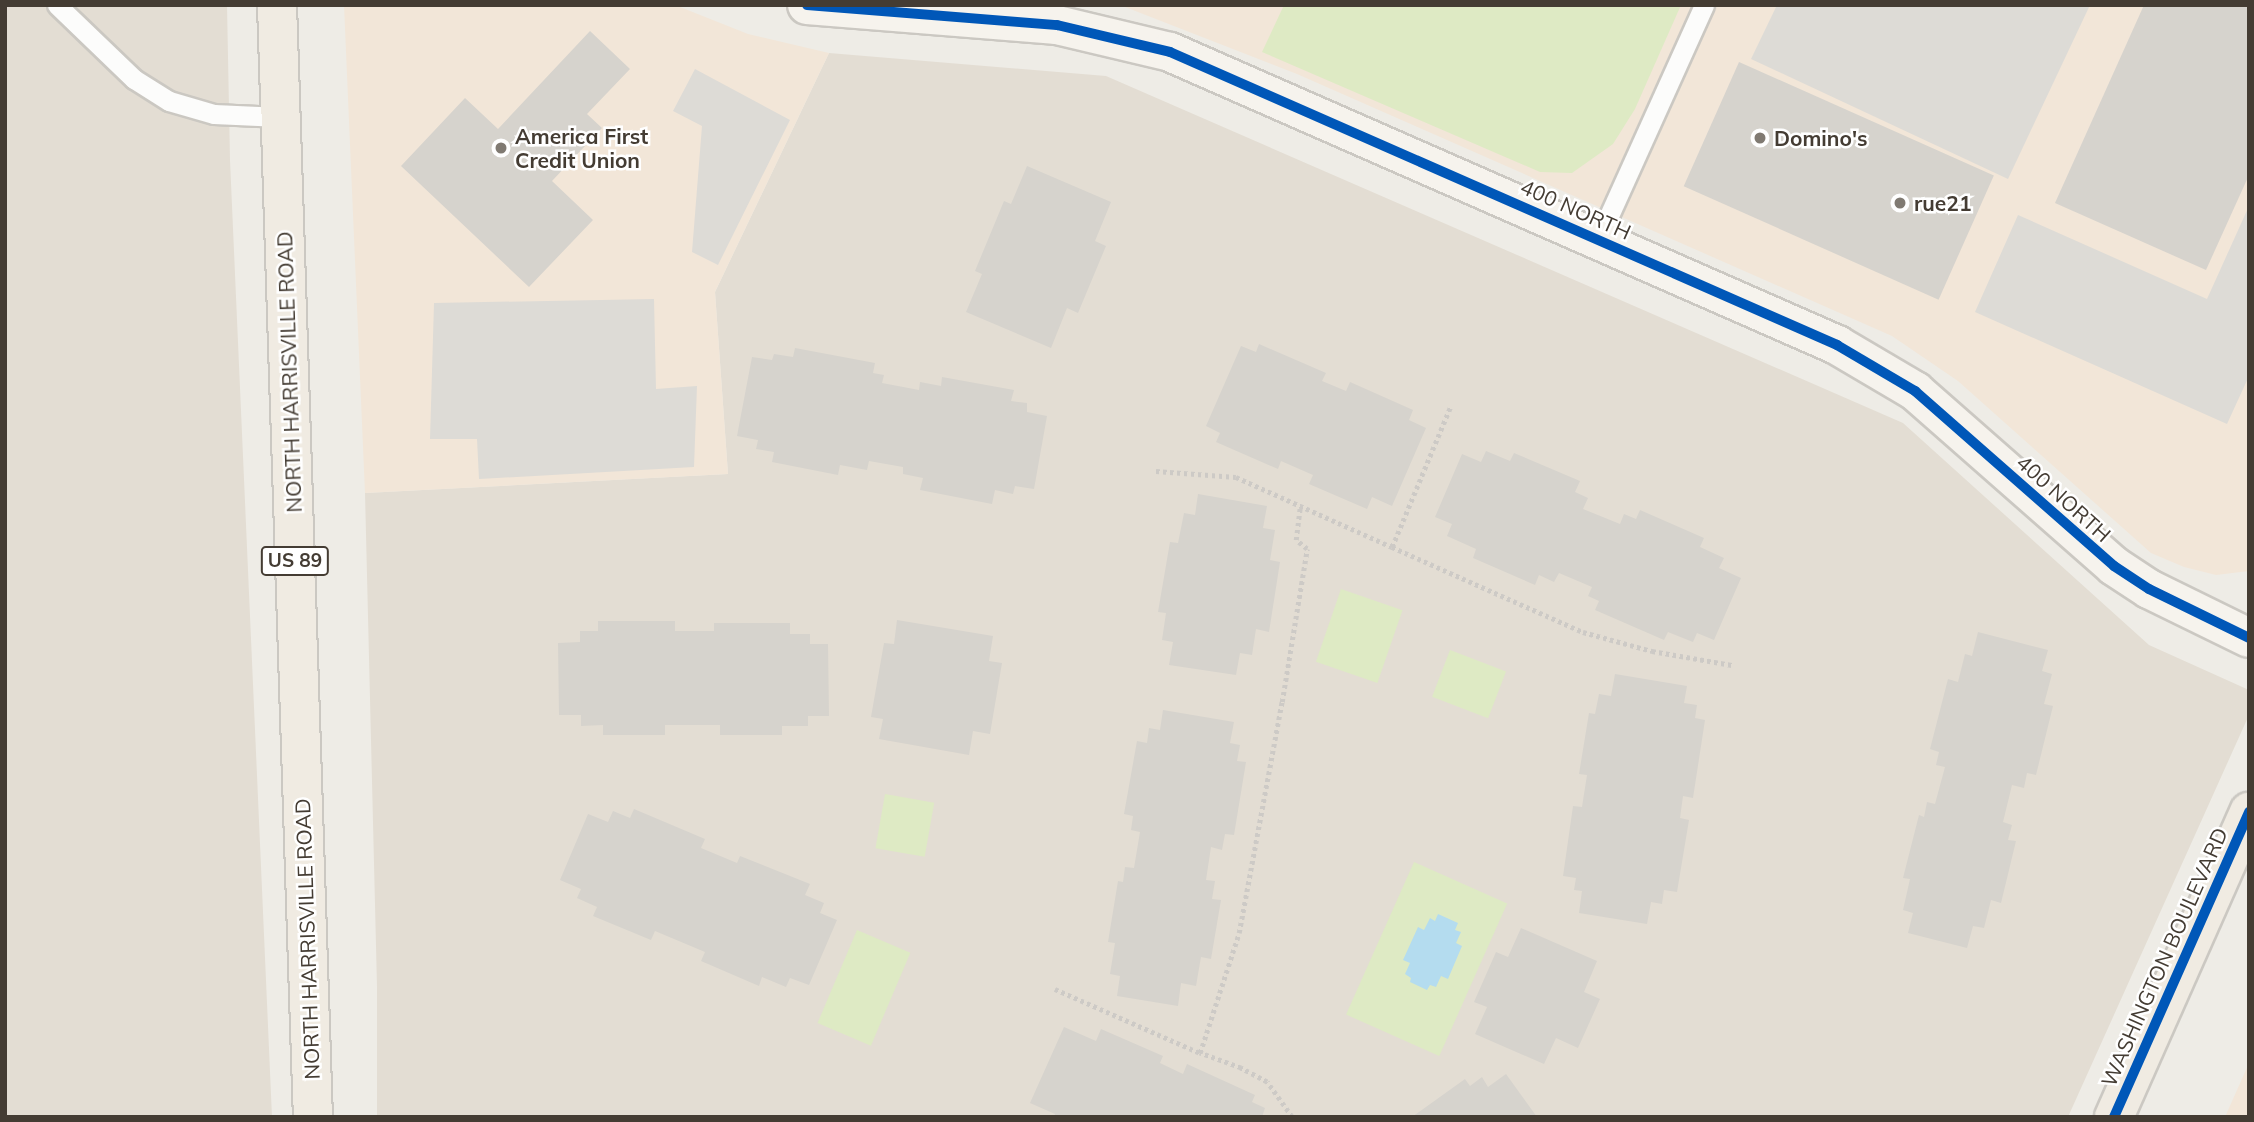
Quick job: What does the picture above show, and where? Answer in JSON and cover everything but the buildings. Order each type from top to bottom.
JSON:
[{"type":"main road","name":"NORTH HARRISVILLE ROAD","points":[[277,5],[313,1117]]},
{"type":"main road","name":"WASHINGTON BOULEVARD","points":[[2114,1117],[2249,812]]},
{"type":"street","name":"400 NORTH","points":[[807,5],[864,7],[1057,25],[1170,52],[1838,345],[1915,391],[2114,566],[2167,598],[2249,639]]},
{"type":"lane","points":[[57,5],[134,79],[169,101],[214,114],[280,117]]},
{"type":"lane","points":[[1598,240],[1704,5]]},
{"type":"path","points":[[1392,547],[1451,408]]},
{"type":"path","points":[[1156,471],[1236,477],[1583,632],[1652,651],[1732,665]]},
{"type":"path","points":[[1200,1053],[1239,933],[1282,702],[1307,548],[1296,540],[1300,505]]},
{"type":"path","points":[[1055,989],[1200,1053],[1241,1068],[1267,1082],[1292,1117]]},
{"type":"shaded area","points":[[5,5],[227,5],[230,160],[272,1117],[5,1117]]},
{"type":"shaded area","points":[[344,5],[675,5],[748,34],[829,53],[715,292],[728,474],[365,493]]},
{"type":"shaded area","points":[[1120,5],[2249,5],[2249,571],[2216,575],[2184,567],[2151,553],[1958,381],[1892,336],[1297,74]]},
{"type":"shaded area","points":[[1777,5],[2090,5],[2008,179],[1751,59]]},
{"type":"shaded area","points":[[829,53],[1106,76],[1903,423],[2149,645],[2249,690],[2249,715],[2068,1117],[377,1117],[377,987],[365,493],[728,474],[715,292]]},
{"type":"shaded area","points":[[695,69],[790,120],[718,265],[692,252],[702,126],[673,111]]},
{"type":"shaded area","points":[[2249,206],[2249,376],[2227,424],[1975,312],[2018,215],[2207,299]]},
{"type":"shaded area","points":[[654,299],[656,389],[697,386],[694,467],[479,479],[477,439],[430,439],[434,303]]},
{"type":"shaded area","points":[[2249,1063],[2249,1117],[2225,1117]]},
{"type":"green space","points":[[1284,5],[1681,5],[1635,109],[1613,144],[1572,173],[1540,172],[1262,52]]},
{"type":"green space","points":[[1341,589],[1402,610],[1377,683],[1316,662]]},
{"type":"green space","points":[[1450,650],[1506,672],[1488,718],[1432,697]]},
{"type":"green space","points":[[885,794],[934,803],[925,857],[875,848]]},
{"type":"green space","points":[[1414,862],[1507,903],[1439,1056],[1346,1015]]},
{"type":"green space","points":[[857,930],[910,953],[871,1046],[818,1023]]},
{"type":"water","points":[[1438,914],[1458,923],[1455,930],[1461,932],[1456,943],[1462,946],[1448,979],[1441,976],[1436,987],[1430,985],[1427,990],[1410,982],[1411,978],[1405,974],[1410,963],[1403,960],[1418,927],[1424,930],[1430,918],[1435,921]]},
{"type":"cycle path","points":[[807,5],[1057,25],[1170,52],[1837,345],[1915,391],[2114,566],[2149,589],[2249,638]]},
{"type":"cycle path","points":[[2114,1117],[2249,812]]},
{"type":"place","name":"Domino's","points":[[1760,138]]},
{"type":"place","name":"America First Credit Union","points":[[501,148]]},
{"type":"place","name":"rue21","points":[[1900,203]]}]
